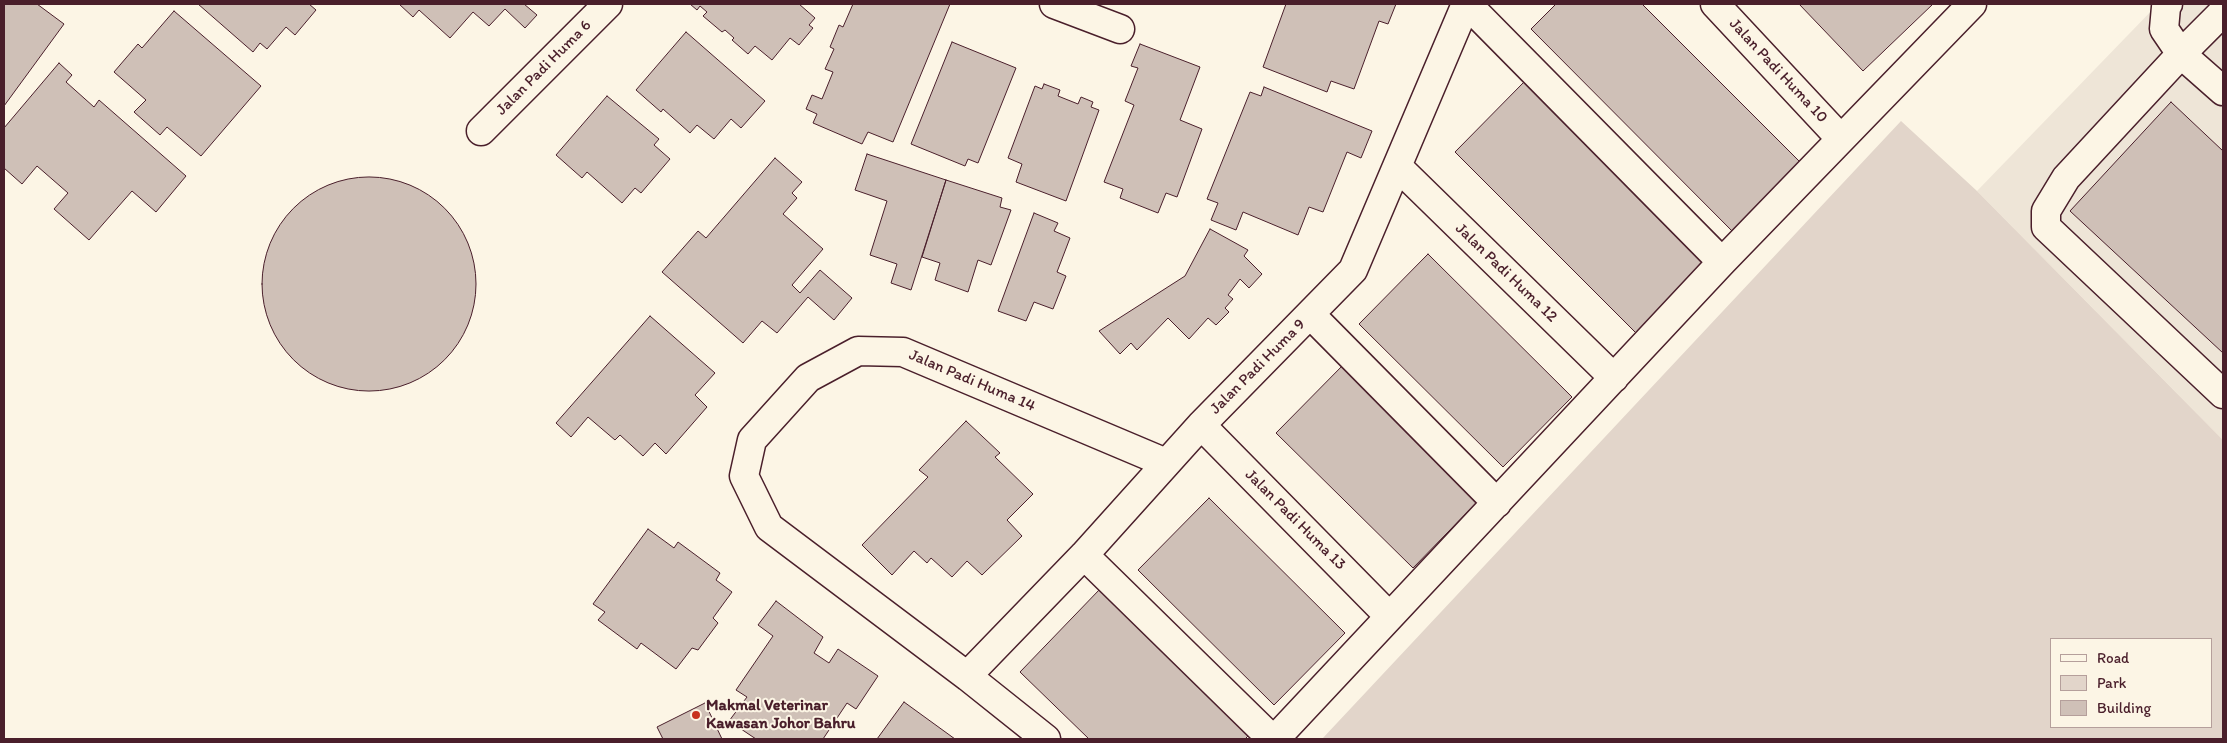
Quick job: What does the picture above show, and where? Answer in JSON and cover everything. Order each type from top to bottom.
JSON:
[{"type":"street","name":"Jalan Padi Huma 6","points":[[481,131],[608,4]]},
{"type":"street","points":[[1054,4],[1120,29]]},
{"type":"street","points":[[1466,4],[1722,262]]},
{"type":"street","name":"Jalan Padi Huma 9","points":[[967,676],[1084,555],[1201,424],[1354,270],[1466,4]]},
{"type":"street","points":[[1084,555],[1273,739],[1722,262],[1972,4]]},
{"type":"street","points":[[2168,4],[2166,7],[2164,29],[2181,54],[2223,91]]},
{"type":"street","name":"Jalan Padi Huma 10","points":[[1727,8],[1841,139]]},
{"type":"street","points":[[2223,12],[2181,54],[2066,178],[2046,211],[2046,227],[2223,394]]},
{"type":"street","name":"Jalan Padi Huma 12","points":[[1398,167],[1614,378]]},
{"type":"street","points":[[1310,314],[1497,503]]},
{"type":"street","name":"Jalan Padi Huma 14","points":[[1046,739],[967,676],[769,527],[744,476],[752,440],[808,378],[858,351],[903,352],[1166,464]]},
{"type":"street","name":"Jalan Padi Huma 13","points":[[1201,424],[1389,616]]},
{"type":"shaded area","points":[[2158,4],[2223,4],[2223,440],[1977,191]]},
{"type":"green space","points":[[1901,121],[1977,191],[2223,440],[2223,739],[1322,739]]},
{"type":"building","points":[[4,4],[37,4],[64,24],[4,106]]},
{"type":"building","points":[[198,4],[309,4],[316,10],[295,35],[286,27],[267,49],[260,43],[253,52]]},
{"type":"building","points":[[399,4],[524,4],[537,15],[525,28],[505,9],[489,26],[473,12],[450,38],[419,10],[413,17]]},
{"type":"building","points":[[690,4],[799,4],[815,18],[809,25],[813,28],[799,45],[790,38],[772,60],[755,46],[748,54],[732,40],[734,38],[725,30],[722,32],[703,16],[707,12],[700,6],[697,10]]},
{"type":"building","points":[[853,4],[950,4],[893,142],[868,132],[862,144],[813,123],[817,114],[806,109],[812,95],[822,99],[833,72],[825,69],[834,49],[830,47],[839,25],[843,27]]},
{"type":"building","points":[[1286,4],[1396,4],[1388,24],[1379,21],[1354,89],[1331,81],[1327,92],[1263,67]]},
{"type":"building","points":[[1556,4],[1642,4],[1803,165],[1735,234],[1531,29]]},
{"type":"building","points":[[1799,4],[1933,4],[1863,71]]},
{"type":"building","points":[[174,11],[261,86],[201,156],[167,127],[160,135],[134,112],[146,100],[114,72],[138,44],[142,48]]},
{"type":"building","points":[[686,32],[765,101],[741,128],[731,119],[714,139],[697,125],[690,133],[663,109],[661,112],[636,90]]},
{"type":"building","points":[[952,42],[1016,68],[978,163],[968,159],[965,166],[911,144]]},
{"type":"building","points":[[1140,44],[1200,67],[1180,120],[1202,129],[1177,197],[1166,193],[1158,213],[1120,198],[1123,189],[1104,182],[1134,105],[1125,101],[1138,68],[1131,66]]},
{"type":"building","points":[[59,63],[72,75],[66,82],[94,107],[99,100],[186,176],[156,212],[132,191],[89,240],[54,209],[68,193],[37,166],[22,184],[4,168],[4,128]]},
{"type":"building","points":[[1525,81],[1711,267],[1641,338],[1455,152]]},
{"type":"building","points":[[1044,84],[1060,90],[1058,96],[1078,104],[1081,97],[1093,102],[1091,107],[1099,110],[1066,201],[1016,182],[1022,164],[1008,158],[1035,86],[1042,89]]},
{"type":"building","points":[[1264,87],[1372,131],[1361,158],[1347,152],[1323,212],[1309,207],[1298,235],[1243,212],[1236,230],[1211,220],[1218,203],[1207,199],[1250,92],[1261,96]]},
{"type":"building","points":[[607,96],[659,139],[654,145],[670,159],[641,193],[635,188],[622,203],[587,172],[582,178],[556,155]]},
{"type":"building","points":[[2171,102],[2223,151],[2223,353],[2070,211]]},
{"type":"building","points":[[867,154],[946,180],[911,290],[891,283],[897,264],[870,255],[887,201],[855,190]]},
{"type":"building","points":[[775,158],[802,182],[792,193],[797,198],[783,214],[823,249],[792,285],[800,293],[820,270],[852,298],[834,320],[808,297],[777,333],[762,321],[743,343],[662,272],[698,231],[706,238]]},
{"type":"building","points":[[369,177],[390,179],[410,185],[428,195],[451,216],[468,243],[474,263],[476,284],[474,305],[468,325],[458,343],[437,366],[410,383],[390,389],[369,391],[348,389],[328,383],[310,373],[287,352],[270,325],[264,305],[262,284],[264,263],[270,243],[280,225],[301,202],[328,185],[348,179]]},
{"type":"building","points":[[946,180],[1002,198],[1000,207],[1011,210],[991,265],[978,260],[968,292],[935,280],[940,263],[922,257]]},
{"type":"building","points":[[1034,213],[1058,223],[1054,231],[1070,238],[1057,272],[1066,276],[1053,309],[1034,302],[1026,321],[998,311]]},
{"type":"building","points":[[1210,229],[1248,250],[1244,256],[1262,274],[1249,288],[1240,279],[1228,295],[1233,299],[1225,308],[1229,312],[1216,325],[1208,318],[1189,339],[1168,318],[1137,350],[1131,343],[1120,354],[1099,331],[1185,276]]},
{"type":"building","points":[[1428,254],[1572,397],[1503,467],[1359,324]]},
{"type":"building","points":[[650,316],[715,373],[695,395],[707,407],[666,454],[655,443],[643,456],[620,435],[615,440],[588,417],[571,437],[556,423]]},
{"type":"building","points":[[1348,360],[1484,495],[1413,568],[1276,433]]},
{"type":"building","points":[[966,421],[1000,453],[995,457],[1033,494],[1007,520],[1022,536],[982,575],[967,561],[952,577],[931,558],[927,563],[914,551],[892,575],[862,545],[928,477],[919,470]]},
{"type":"building","points":[[1209,498],[1345,633],[1274,705],[1138,570]]},
{"type":"building","points":[[648,529],[674,548],[678,542],[720,573],[716,580],[732,592],[713,618],[718,623],[698,650],[692,648],[676,669],[641,643],[637,649],[598,620],[605,612],[593,604]]},
{"type":"building","points":[[1101,588],[1250,734],[1245,739],[1089,739],[1020,672]]},
{"type":"building","points":[[776,601],[823,637],[814,653],[829,663],[838,649],[878,676],[856,709],[847,703],[823,739],[756,739],[729,721],[747,697],[736,690],[773,636],[758,625]]},
{"type":"building","points":[[904,702],[955,739],[877,739]]},
{"type":"building","name":"Makmal Veterinar Kawasan Johor Bahru","points":[[705,703],[722,739],[663,739],[657,727]]},
{"type":"place","name":"Makmal Veterinar Kawasan Johor Bahru","points":[[696,715]]}]
